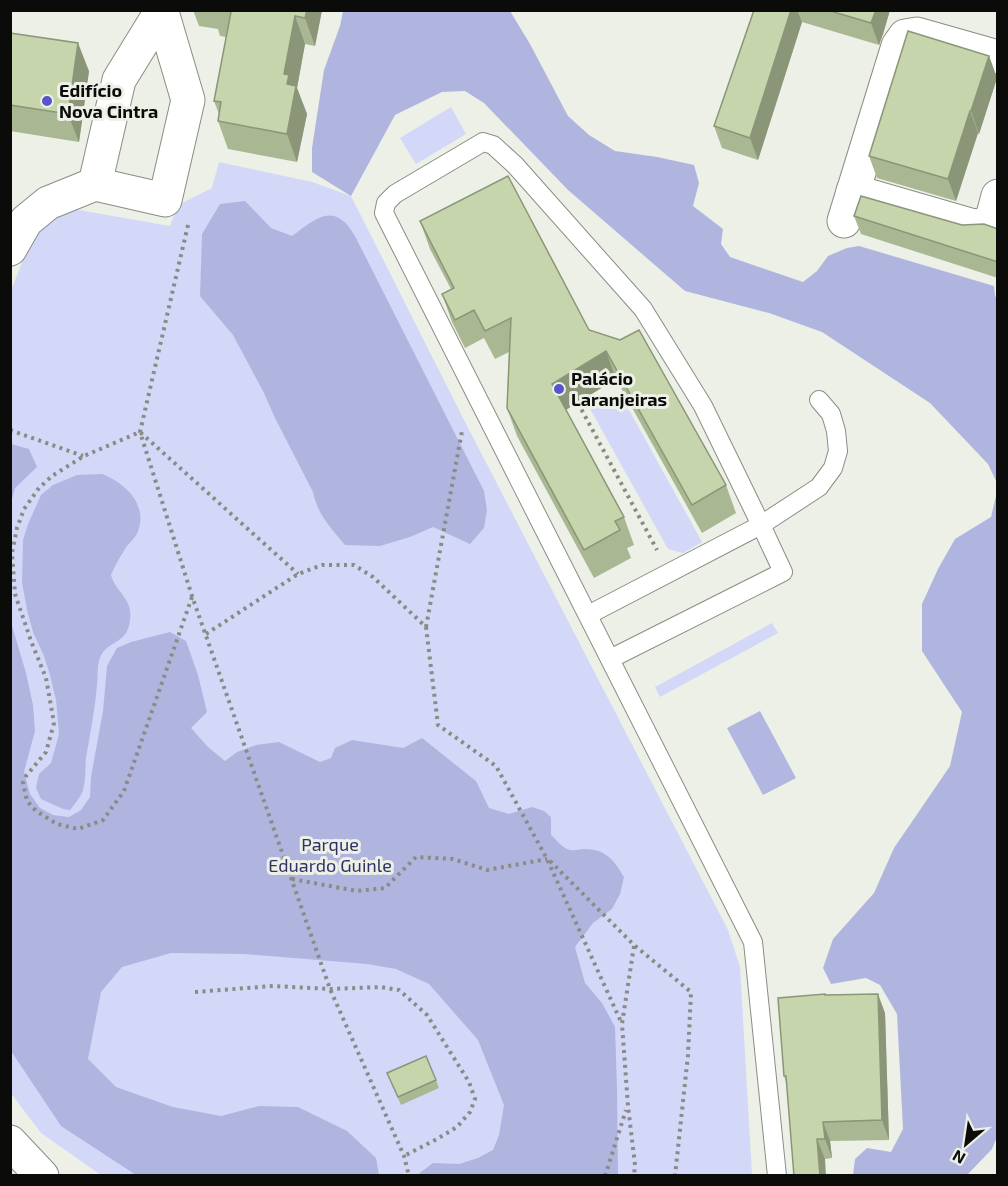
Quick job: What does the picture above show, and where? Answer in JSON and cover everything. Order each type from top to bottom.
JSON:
[{"type":"street","points":[[95,184],[119,80],[160,11]]},
{"type":"street","points":[[10,249],[26,221],[48,203],[95,184],[165,200],[188,100],[160,11]]},
{"type":"street","points":[[998,57],[917,34],[905,36],[898,46],[849,206],[974,226],[986,225],[993,214],[998,196]]},
{"type":"street","points":[[10,1142],[42,1176]]},
{"type":"lane","points":[[610,659],[783,572],[703,406],[643,309],[514,165],[493,145],[483,142],[395,194],[386,203],[384,213],[753,942],[777,1176]]},
{"type":"lane","points":[[588,615],[761,525],[819,488],[833,468],[838,451],[837,430],[831,414],[819,400]]},
{"type":"path","points":[[188,224],[140,432],[192,596],[330,989],[404,1156],[409,1176]]},
{"type":"path","points":[[578,403],[670,574]]},
{"type":"path","points":[[10,430],[84,456]]},
{"type":"path","points":[[462,431],[426,627],[438,725],[496,766],[547,859],[622,1024]]},
{"type":"path","points":[[140,432],[84,456],[52,476],[39,488],[24,509],[17,528],[12,553],[15,594],[46,678],[54,723],[46,752],[23,783],[27,801],[36,811],[57,824],[78,829],[103,820],[124,791],[192,596]]},
{"type":"path","points":[[140,432],[298,574]]},
{"type":"path","points":[[206,634],[298,574],[322,565],[354,564],[373,577],[426,627]]},
{"type":"path","points":[[292,879],[357,891],[385,888],[416,857],[453,858],[487,870],[547,859]]},
{"type":"path","points":[[547,859],[634,945],[691,992],[688,1055],[675,1176]]},
{"type":"path","points":[[634,945],[622,1024],[635,1165],[634,1176]]},
{"type":"path","points":[[195,992],[273,986],[330,989],[381,987],[399,990],[427,1015],[469,1082],[475,1099],[470,1112],[457,1127],[404,1156]]},
{"type":"path","points":[[605,1176],[628,1106]]},
{"type":"green space","points":[[343,11],[510,11],[568,116],[589,135],[615,151],[694,165],[699,183],[693,206],[723,229],[721,244],[730,257],[803,282],[817,271],[828,256],[859,246],[994,286],[995,296],[998,299],[997,483],[988,464],[930,403],[822,332],[769,313],[685,291],[568,190],[484,103],[465,91],[442,92],[395,115],[351,196],[312,172],[312,148],[324,70]]},
{"type":"green space","points":[[451,107],[466,134],[416,164],[400,138]]},
{"type":"green space","name":"Parque Eduardo Guinle","points":[[219,162],[312,182],[351,196],[464,420],[728,930],[740,967],[752,1175],[101,1175],[41,1133],[10,1092],[10,293],[32,237],[48,223],[73,209],[170,226],[178,205],[212,188]]},
{"type":"green space","points":[[245,201],[271,228],[292,236],[317,219],[330,216],[345,222],[355,236],[484,491],[487,510],[484,528],[470,544],[433,527],[380,546],[345,545],[325,520],[264,393],[233,335],[200,296],[202,234],[220,204]]},
{"type":"green space","points":[[598,399],[629,410],[702,542],[683,553],[668,549],[588,405]]},
{"type":"green space","points":[[11,444],[29,449],[37,467],[15,488],[11,503]]},
{"type":"green space","points":[[997,492],[997,1137],[992,1149],[967,1175],[853,1175],[855,1159],[867,1148],[891,1152],[903,1129],[897,1014],[880,985],[866,978],[831,984],[823,968],[833,939],[874,893],[894,848],[950,766],[962,712],[922,651],[922,604],[955,539],[991,517]]},
{"type":"green space","points":[[10,619],[33,705],[35,731],[24,772],[30,794],[40,808],[53,815],[69,817],[81,810],[90,797],[91,777],[103,711],[107,666],[117,648],[170,632],[186,641],[198,675],[207,712],[191,728],[225,761],[237,752],[256,745],[279,742],[320,762],[331,758],[335,748],[352,740],[403,748],[422,738],[476,781],[489,808],[509,814],[532,807],[544,811],[551,817],[551,835],[564,848],[604,853],[617,865],[624,877],[620,894],[612,909],[593,923],[575,947],[585,983],[602,1003],[615,1027],[618,1175],[417,1175],[433,1163],[459,1164],[493,1150],[499,1135],[504,1105],[478,1040],[429,984],[396,969],[367,964],[244,954],[171,953],[122,967],[101,992],[88,1059],[116,1087],[173,1107],[221,1116],[259,1106],[298,1107],[347,1131],[376,1158],[379,1175],[136,1175],[61,1126],[11,1051]]},
{"type":"green space","points":[[772,623],[778,633],[660,697],[655,687]]},
{"type":"shaded area","points":[[102,474],[119,483],[132,496],[140,512],[140,521],[135,537],[127,546],[111,575],[127,601],[130,620],[125,634],[103,652],[99,661],[84,787],[70,810],[41,799],[36,788],[39,774],[51,763],[59,734],[56,700],[50,675],[27,610],[22,582],[23,540],[41,495],[53,485],[77,475]]},
{"type":"shaded area","points":[[760,711],[796,778],[763,795],[727,728]]},
{"type":"building","points":[[224,10],[307,10],[305,18],[295,16],[284,74],[289,75],[287,84],[296,86],[287,134],[218,121],[221,102],[214,101],[231,12]]},
{"type":"building","points":[[754,10],[791,10],[750,138],[714,126]]},
{"type":"building","points":[[827,10],[876,10],[871,23]]},
{"type":"building","points":[[908,31],[989,56],[948,179],[869,156]]},
{"type":"building","points":[[10,33],[78,43],[68,114],[10,105]]},
{"type":"building","name":"Palácio Laranjeiras","points":[[508,176],[589,330],[620,340],[639,330],[726,485],[692,505],[606,351],[552,384],[624,517],[615,521],[620,530],[584,550],[507,408],[511,318],[485,331],[474,310],[455,320],[442,294],[454,288],[420,221]]},
{"type":"building","points":[[861,196],[962,225],[984,224],[998,229],[998,262],[854,216]]},
{"type":"building","points":[[825,994],[878,994],[882,1120],[823,1122],[825,1139],[817,1139],[820,1176],[794,1176],[778,998]]},
{"type":"building","points":[[426,1056],[436,1080],[398,1097],[387,1073]]},
{"type":"place","name":"Edifício Nova Cintra","points":[[47,101]]},
{"type":"place","name":"Palácio Laranjeiras","points":[[559,389]]}]
